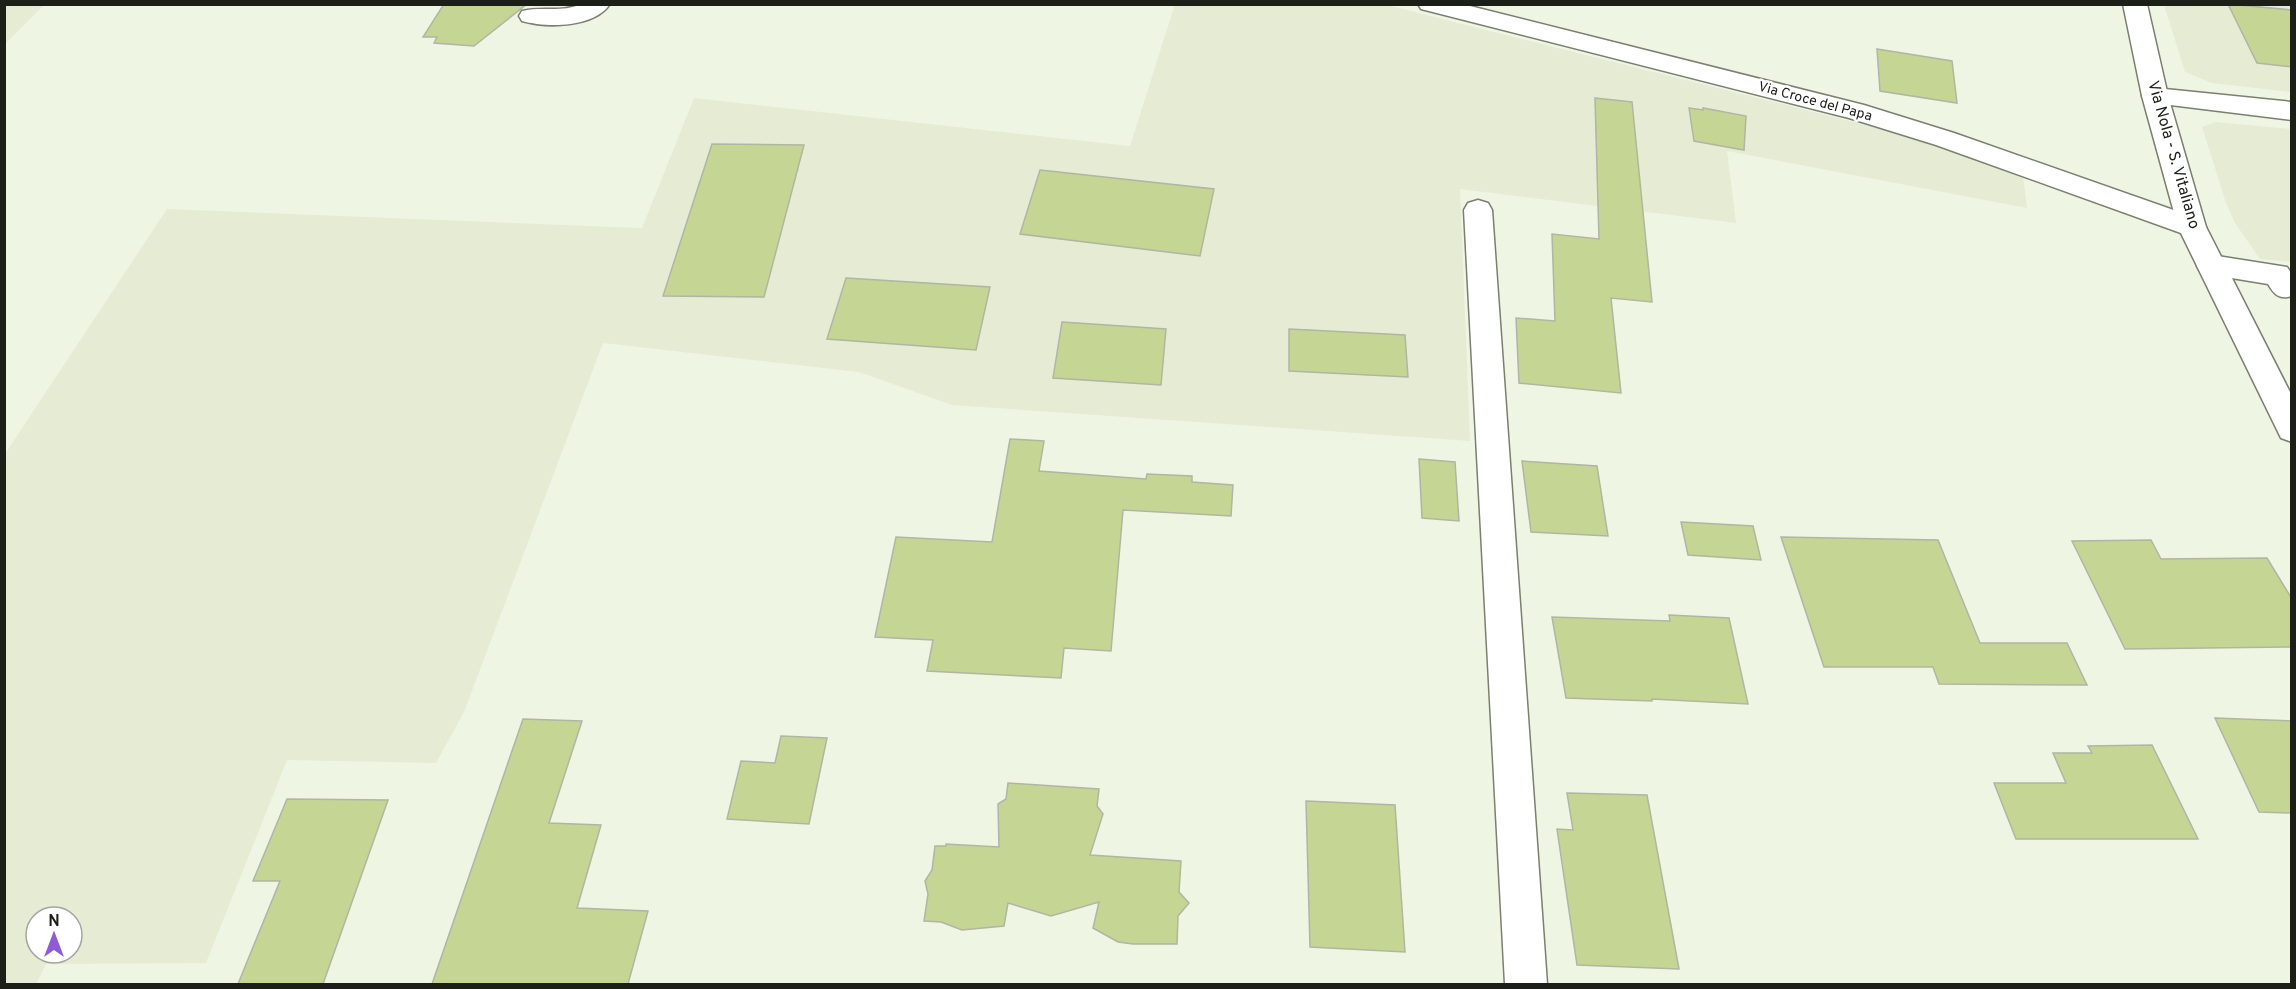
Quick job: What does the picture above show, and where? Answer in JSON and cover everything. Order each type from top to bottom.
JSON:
[{"type":"street","points":[[531,16],[575,16],[592,10],[598,4]]},
{"type":"street","name":"Via Croce del Papa","points":[[1430,4],[1855,111],[1945,139],[2192,227]]},
{"type":"street","name":"Via Nola - S. Vitaliano","points":[[2135,4],[2155,96],[2192,227],[2288,413]]},
{"type":"street","points":[[2155,96],[2292,111]]},
{"type":"street","points":[[1478,210],[1527,984]]},
{"type":"street","points":[[2211,266],[2277,275],[2285,287]]},
{"type":"shaded area","points":[[5,4],[44,5],[5,44]]},
{"type":"shaded area","points":[[1175,4],[1387,5],[1913,137],[2023,176],[2027,208],[1727,151],[1736,223],[1460,189],[1470,441],[952,405],[859,372],[603,343],[464,712],[436,763],[287,760],[206,963],[84,964],[84,905],[24,905],[24,965],[46,965],[36,984],[5,984],[5,454],[167,209],[642,228],[694,98],[1130,146]]},
{"type":"shaded area","points":[[2164,5],[2291,5],[2291,92],[2212,83],[2185,72]]},
{"type":"shaded area","points":[[2216,122],[2291,129],[2291,262],[2260,259],[2235,223],[2226,203],[2202,127]]},
{"type":"building","points":[[444,4],[527,4],[474,46],[434,43],[437,37],[423,37]]},
{"type":"building","points":[[2228,4],[2292,10],[2292,67],[2257,63]]},
{"type":"building","points":[[1877,49],[1952,61],[1957,103],[1880,91]]},
{"type":"building","points":[[1595,98],[1632,102],[1652,302],[1611,298],[1621,393],[1519,383],[1516,318],[1555,321],[1552,234],[1599,239]]},
{"type":"building","points":[[1689,108],[1703,110],[1703,108],[1746,116],[1744,150],[1694,141]]},
{"type":"building","points":[[712,144],[804,145],[764,297],[663,296]]},
{"type":"building","points":[[1040,170],[1214,189],[1200,256],[1020,234]]},
{"type":"building","points":[[846,278],[990,287],[976,350],[827,339]]},
{"type":"building","points":[[1062,322],[1166,329],[1161,385],[1053,378]]},
{"type":"building","points":[[1289,329],[1405,335],[1408,377],[1289,371]]},
{"type":"building","points":[[1010,439],[1044,441],[1039,471],[1146,479],[1147,474],[1192,476],[1192,482],[1233,485],[1231,516],[1123,510],[1111,651],[1064,648],[1061,678],[927,671],[933,640],[875,637],[896,537],[992,542]]},
{"type":"building","points":[[1419,459],[1455,462],[1459,521],[1422,518]]},
{"type":"building","points":[[1522,461],[1597,466],[1608,536],[1531,532]]},
{"type":"building","points":[[1681,522],[1753,526],[1761,560],[1688,555]]},
{"type":"building","points":[[1781,537],[1938,540],[1980,643],[2067,643],[2087,685],[1939,684],[1933,667],[1824,667]]},
{"type":"building","points":[[2151,540],[2161,559],[2267,558],[2292,599],[2292,647],[2125,649],[2072,541]]},
{"type":"building","points":[[1669,615],[1729,618],[1748,704],[1652,699],[1652,701],[1566,698],[1552,617],[1670,621]]},
{"type":"building","points":[[2215,718],[2292,721],[2292,813],[2259,812]]},
{"type":"building","points":[[523,719],[582,721],[549,823],[601,825],[577,908],[648,911],[628,984],[432,984]]},
{"type":"building","points":[[781,736],[827,738],[809,824],[727,819],[741,761],[775,763]]},
{"type":"building","points":[[2152,745],[2198,839],[2016,839],[1994,783],[2066,783],[2053,753],[2092,753],[2088,746]]},
{"type":"building","points":[[1008,783],[1099,789],[1097,806],[1103,814],[1090,855],[1181,861],[1179,892],[1189,903],[1178,916],[1177,944],[1118,942],[1093,928],[1099,902],[1051,916],[1008,903],[1004,926],[962,930],[941,922],[924,921],[928,894],[925,881],[932,870],[935,846],[946,846],[946,844],[999,847],[998,804],[1006,799]]},
{"type":"building","points":[[1567,793],[1647,795],[1679,969],[1577,965],[1557,829],[1573,830]]},
{"type":"building","points":[[287,799],[388,800],[323,984],[238,984],[280,881],[253,881]]},
{"type":"building","points":[[1306,801],[1395,805],[1405,952],[1310,947]]}]
